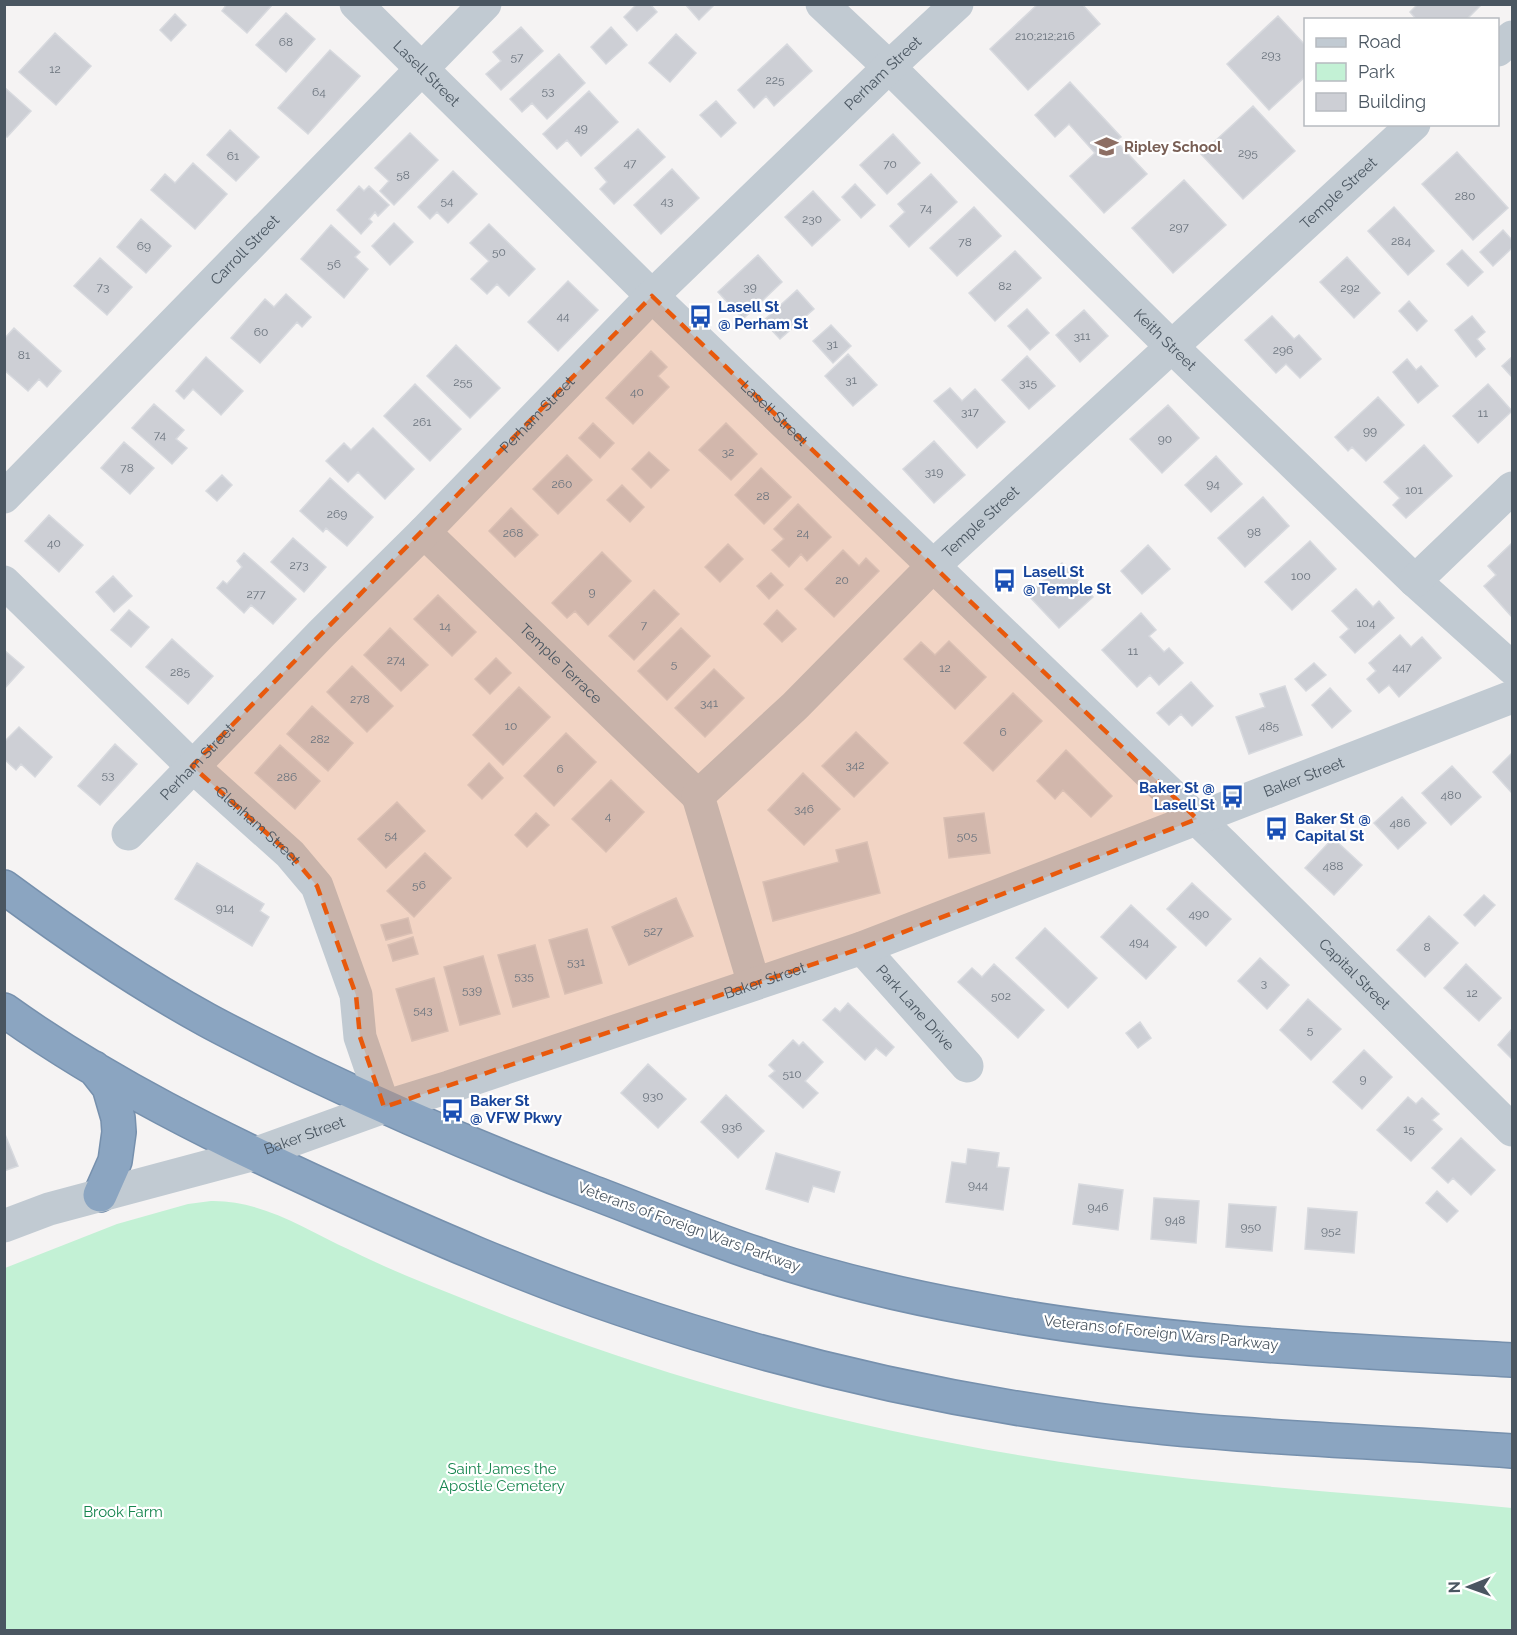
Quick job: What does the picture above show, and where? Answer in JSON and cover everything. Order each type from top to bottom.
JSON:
[{"type":"highway","name":"Veterans of Foreign Wars Parkway","points":[[4,887],[76,937],[184,1006],[253,1044],[384,1107],[525,1166],[717,1240],[823,1274],[1017,1317],[1144,1334],[1295,1347],[1512,1360]]},
{"type":"highway","points":[[4,1010],[154,1103],[255,1154],[436,1237],[573,1292],[727,1342],[832,1370],[982,1402],[1098,1420],[1253,1435],[1512,1450]]},
{"type":"highway","points":[[93,1067],[109,1087],[118,1118],[119,1132],[115,1161],[100,1195]]},
{"type":"street","name":"Lasell Street","points":[[356,4],[652,296],[1197,819]]},
{"type":"street","name":"Carroll Street","points":[[4,497],[485,4]]},
{"type":"street","name":"Keith Street","points":[[822,4],[1414,580],[1512,668]]},
{"type":"street","name":"Perham Street","points":[[128,834],[652,296],[957,4]]},
{"type":"street","points":[[1499,48],[1512,37]]},
{"type":"street","name":"Temple Street","points":[[698,796],[795,706],[932,567],[1412,126]]},
{"type":"street","points":[[1414,580],[1512,488]]},
{"type":"street","name":"Temple Terrace","points":[[424,532],[698,796]]},
{"type":"street","name":"Glenham Street","points":[[4,582],[192,766],[290,854],[317,886],[356,995],[360,1037],[384,1107]]},
{"type":"street","name":"Baker Street","points":[[4,1226],[49,1209],[255,1154],[384,1107],[862,948],[1512,697]]},
{"type":"street","points":[[698,796],[754,984]]},
{"type":"street","name":"Capital Street","points":[[1197,819],[1512,1130]]},
{"type":"street","name":"Park Lane Drive","points":[[862,948],[967,1066]]},
{"type":"highlighted area","points":[[652,296],[1197,819],[862,948],[384,1107],[360,1037],[356,995],[317,886],[290,854],[192,766]]},
{"type":"green space","name":"Saint James the Apostle Cemetery","points":[[211,1201],[248,1205],[283,1217],[412,1278],[585,1345],[724,1389],[817,1414],[1006,1453],[1153,1475],[1512,1508],[1512,1630],[5,1630],[5,1268],[117,1224],[188,1204]]},
{"type":"building","points":[[227,4],[273,4],[247,33],[222,11]]},
{"type":"building","points":[[637,4],[650,4],[657,12],[637,31],[624,17]]},
{"type":"building","points":[[685,4],[715,4],[699,20]]},
{"type":"building","points":[[1038,4],[1082,4],[1100,24],[1028,90],[990,49]]},
{"type":"building","points":[[1418,4],[1482,4],[1468,18],[1415,18],[1410,12]]},
{"type":"building","points":[[286,13],[315,39],[286,72],[256,45]]},
{"type":"building","points":[[175,14],[186,25],[171,41],[160,30]]},
{"type":"building","points":[[1278,16],[1304,44],[1304,78],[1269,110],[1227,64]]},
{"type":"building","points":[[521,27],[543,51],[501,90],[486,74],[501,61],[493,52]]},
{"type":"building","points":[[611,27],[627,45],[606,64],[591,47]]},
{"type":"building","points":[[55,33],[91,66],[56,105],[19,72]]},
{"type":"building","points":[[676,34],[696,53],[670,82],[649,63]]},
{"type":"building","points":[[787,44],[812,71],[774,106],[766,96],[754,108],[738,90]]},
{"type":"building","points":[[330,50],[360,76],[308,134],[278,108]]},
{"type":"building","points":[[559,54],[585,83],[547,119],[532,103],[522,112],[510,99]]},
{"type":"building","name":"Ripley School","points":[[1070,82],[1121,137],[1116,141],[1147,174],[1104,213],[1070,176],[1095,153],[1069,124],[1055,137],[1035,115]]},
{"type":"building","points":[[4,87],[31,111],[7,137],[4,135]]},
{"type":"building","points":[[589,91],[618,122],[581,156],[567,140],[557,149],[543,134]]},
{"type":"building","points":[[716,101],[736,123],[721,137],[700,115]]},
{"type":"building","points":[[1253,106],[1295,151],[1243,199],[1201,154]]},
{"type":"building","points":[[638,129],[665,157],[614,204],[600,189],[607,182],[595,168]]},
{"type":"building","points":[[230,130],[259,157],[236,181],[207,155]]},
{"type":"building","points":[[410,133],[438,160],[394,205],[380,191],[389,181],[375,168]]},
{"type":"building","points":[[893,134],[920,163],[887,194],[860,165]]},
{"type":"building","points":[[1457,152],[1508,208],[1473,240],[1422,184]]},
{"type":"building","points":[[193,163],[227,194],[195,229],[151,190],[165,174],[175,183]]},
{"type":"building","points":[[672,169],[699,198],[661,234],[634,205]]},
{"type":"building","points":[[453,171],[477,194],[448,223],[437,212],[430,219],[418,207]]},
{"type":"building","points":[[931,174],[957,202],[909,247],[890,226],[905,212],[898,204]]},
{"type":"building","points":[[1184,180],[1226,225],[1173,273],[1132,228]]},
{"type":"building","points":[[855,184],[875,205],[861,218],[842,197]]},
{"type":"building","points":[[359,186],[364,191],[369,186],[389,205],[378,216],[375,212],[369,219],[372,222],[361,234],[337,210]]},
{"type":"building","points":[[813,191],[840,220],[812,246],[785,217]]},
{"type":"building","points":[[974,207],[1001,236],[957,276],[930,248]]},
{"type":"building","points":[[1394,207],[1434,251],[1408,275],[1368,231]]},
{"type":"building","points":[[141,219],[171,246],[146,273],[117,247]]},
{"type":"building","points":[[394,223],[413,242],[390,265],[372,246]]},
{"type":"building","points":[[489,224],[535,269],[509,296],[497,284],[487,294],[471,279],[489,261],[470,243]]},
{"type":"building","points":[[331,225],[360,252],[355,257],[368,269],[344,298],[301,259]]},
{"type":"building","points":[[1503,230],[1512,240],[1512,248],[1493,266],[1480,252]]},
{"type":"building","points":[[1462,250],[1483,272],[1468,286],[1447,264]]},
{"type":"building","points":[[1015,251],[1041,278],[995,321],[969,293]]},
{"type":"building","points":[[758,255],[782,282],[743,319],[718,292]]},
{"type":"building","points":[[1347,257],[1380,293],[1354,318],[1320,282]]},
{"type":"building","points":[[100,258],[132,287],[107,315],[74,286]]},
{"type":"building","points":[[568,281],[598,310],[558,351],[528,322]]},
{"type":"building","points":[[797,290],[814,309],[780,339],[763,321]]},
{"type":"building","points":[[286,294],[311,317],[302,327],[297,322],[260,363],[231,338],[265,299],[274,307]]},
{"type":"building","points":[[1409,301],[1427,321],[1417,331],[1399,311]]},
{"type":"building","points":[[1027,309],[1049,333],[1030,350],[1008,326]]},
{"type":"building","points":[[1084,310],[1108,336],[1080,362],[1056,335]]},
{"type":"building","points":[[1272,316],[1294,339],[1299,335],[1321,359],[1300,378],[1286,364],[1276,373],[1245,340]]},
{"type":"building","points":[[1472,316],[1485,332],[1477,339],[1485,349],[1476,357],[1455,330]]},
{"type":"building","points":[[831,325],[851,346],[833,363],[813,341]]},
{"type":"building","points":[[14,328],[61,371],[47,387],[39,379],[28,391],[4,370],[4,339]]},
{"type":"building","points":[[456,345],[500,388],[470,418],[427,376]]},
{"type":"building","points":[[651,351],[667,367],[658,376],[669,387],[633,424],[606,398]]},
{"type":"building","points":[[848,354],[877,385],[853,406],[825,376]]},
{"type":"building","points":[[1027,356],[1055,386],[1029,409],[1002,380]]},
{"type":"building","points":[[206,357],[243,391],[221,415],[193,389],[184,399],[176,391]]},
{"type":"building","points":[[1512,357],[1512,377],[1502,366]]},
{"type":"building","points":[[1407,359],[1416,370],[1421,366],[1438,386],[1418,403],[1393,372]]},
{"type":"building","points":[[415,384],[461,429],[430,461],[384,416]]},
{"type":"building","points":[[1488,384],[1512,411],[1478,443],[1453,416]]},
{"type":"building","points":[[950,388],[962,401],[975,389],[1005,422],[977,448],[934,401]]},
{"type":"building","points":[[1378,397],[1404,425],[1366,461],[1352,447],[1348,451],[1335,437]]},
{"type":"building","points":[[154,404],[184,430],[176,439],[187,448],[172,464],[132,428]]},
{"type":"building","points":[[1168,405],[1199,438],[1162,473],[1130,439]]},
{"type":"building","points":[[593,423],[614,443],[600,458],[579,438]]},
{"type":"building","points":[[726,423],[757,454],[731,480],[699,450]]},
{"type":"building","points":[[373,428],[414,469],[385,499],[358,472],[348,482],[326,461],[344,443],[351,450]]},
{"type":"building","points":[[934,441],[965,475],[934,503],[903,469]]},
{"type":"building","points":[[124,442],[154,468],[130,494],[101,468]]},
{"type":"building","points":[[1424,445],[1452,476],[1406,518],[1393,505],[1400,498],[1384,482]]},
{"type":"building","points":[[649,452],[669,470],[651,488],[632,469]]},
{"type":"building","points":[[567,455],[592,480],[558,514],[533,489]]},
{"type":"building","points":[[1216,456],[1242,484],[1211,512],[1185,485]]},
{"type":"building","points":[[761,468],[791,497],[764,524],[735,495]]},
{"type":"building","points":[[222,475],[232,485],[217,501],[206,491]]},
{"type":"building","points":[[330,478],[373,517],[347,546],[326,528],[323,532],[300,511]]},
{"type":"building","points":[[622,485],[644,507],[630,522],[607,500]]},
{"type":"building","points":[[1263,497],[1289,526],[1245,567],[1218,538]]},
{"type":"building","points":[[798,504],[831,537],[807,561],[801,554],[789,567],[772,550],[784,539],[774,529]]},
{"type":"building","points":[[511,508],[538,535],[515,557],[489,531]]},
{"type":"building","points":[[49,515],[83,545],[59,572],[25,541]]},
{"type":"building","points":[[293,538],[326,567],[304,592],[271,562]]},
{"type":"building","points":[[1310,541],[1336,569],[1292,610],[1265,582]]},
{"type":"building","points":[[728,544],[743,559],[720,582],[705,567]]},
{"type":"building","points":[[1511,544],[1512,617],[1484,586],[1496,575],[1488,566]]},
{"type":"building","points":[[1148,545],[1170,569],[1142,594],[1121,571]]},
{"type":"building","points":[[843,550],[859,566],[866,558],[879,571],[834,617],[805,589]]},
{"type":"building","points":[[602,552],[631,581],[588,625],[575,611],[567,618],[552,603]]},
{"type":"building","points":[[244,553],[296,599],[273,624],[251,605],[244,613],[217,588],[223,581],[227,584],[242,567],[237,561]]},
{"type":"building","points":[[1062,563],[1093,597],[1059,628],[1028,595]]},
{"type":"building","points":[[771,573],[783,585],[769,599],[757,586]]},
{"type":"building","points":[[113,576],[132,596],[114,612],[96,592]]},
{"type":"building","points":[[1356,589],[1373,607],[1379,601],[1394,618],[1355,653],[1340,637],[1349,629],[1332,611]]},
{"type":"building","points":[[654,590],[679,614],[634,660],[609,636]]},
{"type":"building","points":[[438,595],[476,632],[452,656],[414,619]]},
{"type":"building","points":[[129,610],[149,627],[131,647],[111,630]]},
{"type":"building","points":[[777,610],[796,629],[782,642],[764,624]]},
{"type":"building","points":[[1141,613],[1156,630],[1149,636],[1164,652],[1169,648],[1183,663],[1159,685],[1150,675],[1137,687],[1102,650]]},
{"type":"building","points":[[390,628],[428,665],[401,691],[364,655]]},
{"type":"building","points":[[681,628],[710,656],[667,700],[638,671]]},
{"type":"building","points":[[1400,635],[1411,647],[1422,637],[1441,658],[1399,697],[1389,685],[1379,693],[1367,679],[1376,671],[1369,663]]},
{"type":"building","points":[[172,639],[213,676],[188,704],[146,667]]},
{"type":"building","points":[[949,641],[986,677],[955,709],[904,659],[921,642],[935,655]]},
{"type":"building","points":[[4,650],[24,667],[4,689]]},
{"type":"building","points":[[496,658],[511,673],[490,694],[475,679]]},
{"type":"building","points":[[1314,663],[1326,675],[1306,691],[1295,679]]},
{"type":"building","points":[[352,666],[393,706],[367,732],[327,692]]},
{"type":"building","points":[[714,669],[744,698],[705,737],[675,708]]},
{"type":"building","points":[[1191,682],[1213,706],[1192,726],[1181,714],[1169,725],[1157,713]]},
{"type":"building","points":[[1285,686],[1302,735],[1249,754],[1236,717],[1265,707],[1260,694]]},
{"type":"building","points":[[519,687],[550,717],[503,765],[473,735]]},
{"type":"building","points":[[1330,688],[1351,711],[1332,728],[1312,705]]},
{"type":"building","points":[[1013,693],[1042,721],[993,771],[964,743]]},
{"type":"building","points":[[312,706],[353,743],[328,771],[287,734]]},
{"type":"building","points":[[19,727],[52,757],[35,777],[21,764],[16,770],[4,759],[4,742]]},
{"type":"building","points":[[856,732],[888,763],[854,797],[822,766]]},
{"type":"building","points":[[566,733],[596,762],[554,806],[524,776]]},
{"type":"building","points":[[115,744],[137,764],[100,805],[78,786]]},
{"type":"building","points":[[280,745],[320,781],[295,809],[255,773]]},
{"type":"building","points":[[1066,750],[1112,796],[1091,817],[1063,790],[1055,799],[1037,781]]},
{"type":"building","points":[[1512,753],[1512,793],[1493,772]]},
{"type":"building","points":[[489,763],[503,778],[482,799],[468,785]]},
{"type":"building","points":[[1452,766],[1481,797],[1451,825],[1422,793]]},
{"type":"building","points":[[803,773],[840,809],[804,845],[768,810]]},
{"type":"building","points":[[611,780],[644,812],[606,852],[572,819]]},
{"type":"building","points":[[1402,797],[1426,823],[1398,849],[1374,823]]},
{"type":"building","points":[[397,802],[425,831],[386,868],[358,839]]},
{"type":"building","points":[[536,813],[549,825],[527,847],[515,835]]},
{"type":"building","points":[[984,813],[990,853],[949,858],[944,818]]},
{"type":"building","points":[[1333,838],[1362,865],[1334,895],[1305,868]]},
{"type":"building","points":[[867,842],[880,893],[773,921],[763,882],[839,862],[836,850]]},
{"type":"building","points":[[425,853],[451,878],[414,917],[387,891]]},
{"type":"building","points":[[197,863],[264,904],[260,911],[269,917],[252,946],[175,899]]},
{"type":"building","points":[[1192,883],[1231,919],[1206,946],[1167,909]]},
{"type":"building","points":[[1484,895],[1495,905],[1475,926],[1464,915]]},
{"type":"building","points":[[676,898],[693,936],[629,965],[612,927]]},
{"type":"building","points":[[1131,905],[1176,947],[1146,979],[1101,937]]},
{"type":"building","points":[[1429,916],[1458,943],[1425,977],[1397,950]]},
{"type":"building","points":[[408,918],[412,933],[386,940],[381,925]]},
{"type":"building","points":[[1045,928],[1097,978],[1068,1008],[1016,958]]},
{"type":"building","points":[[587,929],[602,983],[565,994],[549,940]]},
{"type":"building","points":[[413,937],[418,954],[393,961],[388,945]]},
{"type":"building","points":[[535,945],[549,997],[513,1007],[498,955]]},
{"type":"building","points":[[483,956],[500,1014],[460,1025],[444,967]]},
{"type":"building","points":[[1260,958],[1289,985],[1267,1009],[1238,981]]},
{"type":"building","points":[[994,964],[1044,1010],[1018,1038],[958,982],[972,968],[982,977]]},
{"type":"building","points":[[1466,964],[1501,998],[1479,1021],[1444,988]]},
{"type":"building","points":[[434,978],[448,1031],[412,1041],[396,989]]},
{"type":"building","points":[[1308,999],[1341,1029],[1311,1060],[1280,1030]]},
{"type":"building","points":[[848,1003],[894,1047],[886,1056],[876,1048],[865,1060],[823,1020],[835,1008],[840,1012]]},
{"type":"building","points":[[1140,1022],[1151,1038],[1138,1048],[1126,1033]]},
{"type":"building","points":[[1512,1029],[1512,1059],[1498,1045]]},
{"type":"building","points":[[793,1040],[799,1046],[803,1042],[823,1062],[805,1081],[818,1093],[803,1108],[769,1076],[775,1071],[769,1065]]},
{"type":"building","points":[[1364,1050],[1392,1077],[1362,1109],[1333,1082]]},
{"type":"building","points":[[648,1064],[686,1099],[658,1128],[621,1093]]},
{"type":"building","points":[[726,1095],[764,1131],[738,1158],[701,1122]]},
{"type":"building","points":[[1408,1097],[1416,1104],[1422,1098],[1439,1114],[1432,1120],[1442,1129],[1411,1161],[1377,1130]]},
{"type":"building","points":[[4,1132],[18,1166],[4,1171]]},
{"type":"building","points":[[1461,1138],[1495,1170],[1471,1195],[1453,1178],[1448,1183],[1432,1168]]},
{"type":"building","points":[[968,1149],[999,1153],[997,1167],[1009,1168],[1003,1210],[946,1202],[952,1162],[966,1164]]},
{"type":"building","points":[[776,1153],[840,1172],[834,1192],[813,1186],[808,1202],[766,1189]]},
{"type":"building","points":[[1079,1184],[1123,1190],[1118,1230],[1073,1224]]},
{"type":"building","points":[[1437,1191],[1458,1211],[1447,1222],[1426,1203]]},
{"type":"building","points":[[1154,1198],[1199,1201],[1196,1243],[1151,1239]]},
{"type":"building","points":[[1229,1204],[1276,1207],[1272,1251],[1226,1247]]},
{"type":"building","points":[[1308,1208],[1357,1212],[1354,1253],[1305,1249]]},
{"type":"place","name":"Ripley School","points":[[1106,147]]},
{"type":"place","name":"Lasell St @ Perham St","points":[[700,316]]},
{"type":"place","name":"Lasell St @ Temple St","points":[[1005,581]]},
{"type":"place","name":"Baker St @ Lasell St","points":[[1233,797]]},
{"type":"place","name":"Baker St @ Capital St","points":[[1277,828]]},
{"type":"place","name":"Baker St @ VFW Pkwy","points":[[452,1110]]},
{"type":"park label","name":"Brook Farm","points":[[123,1512]]}]
